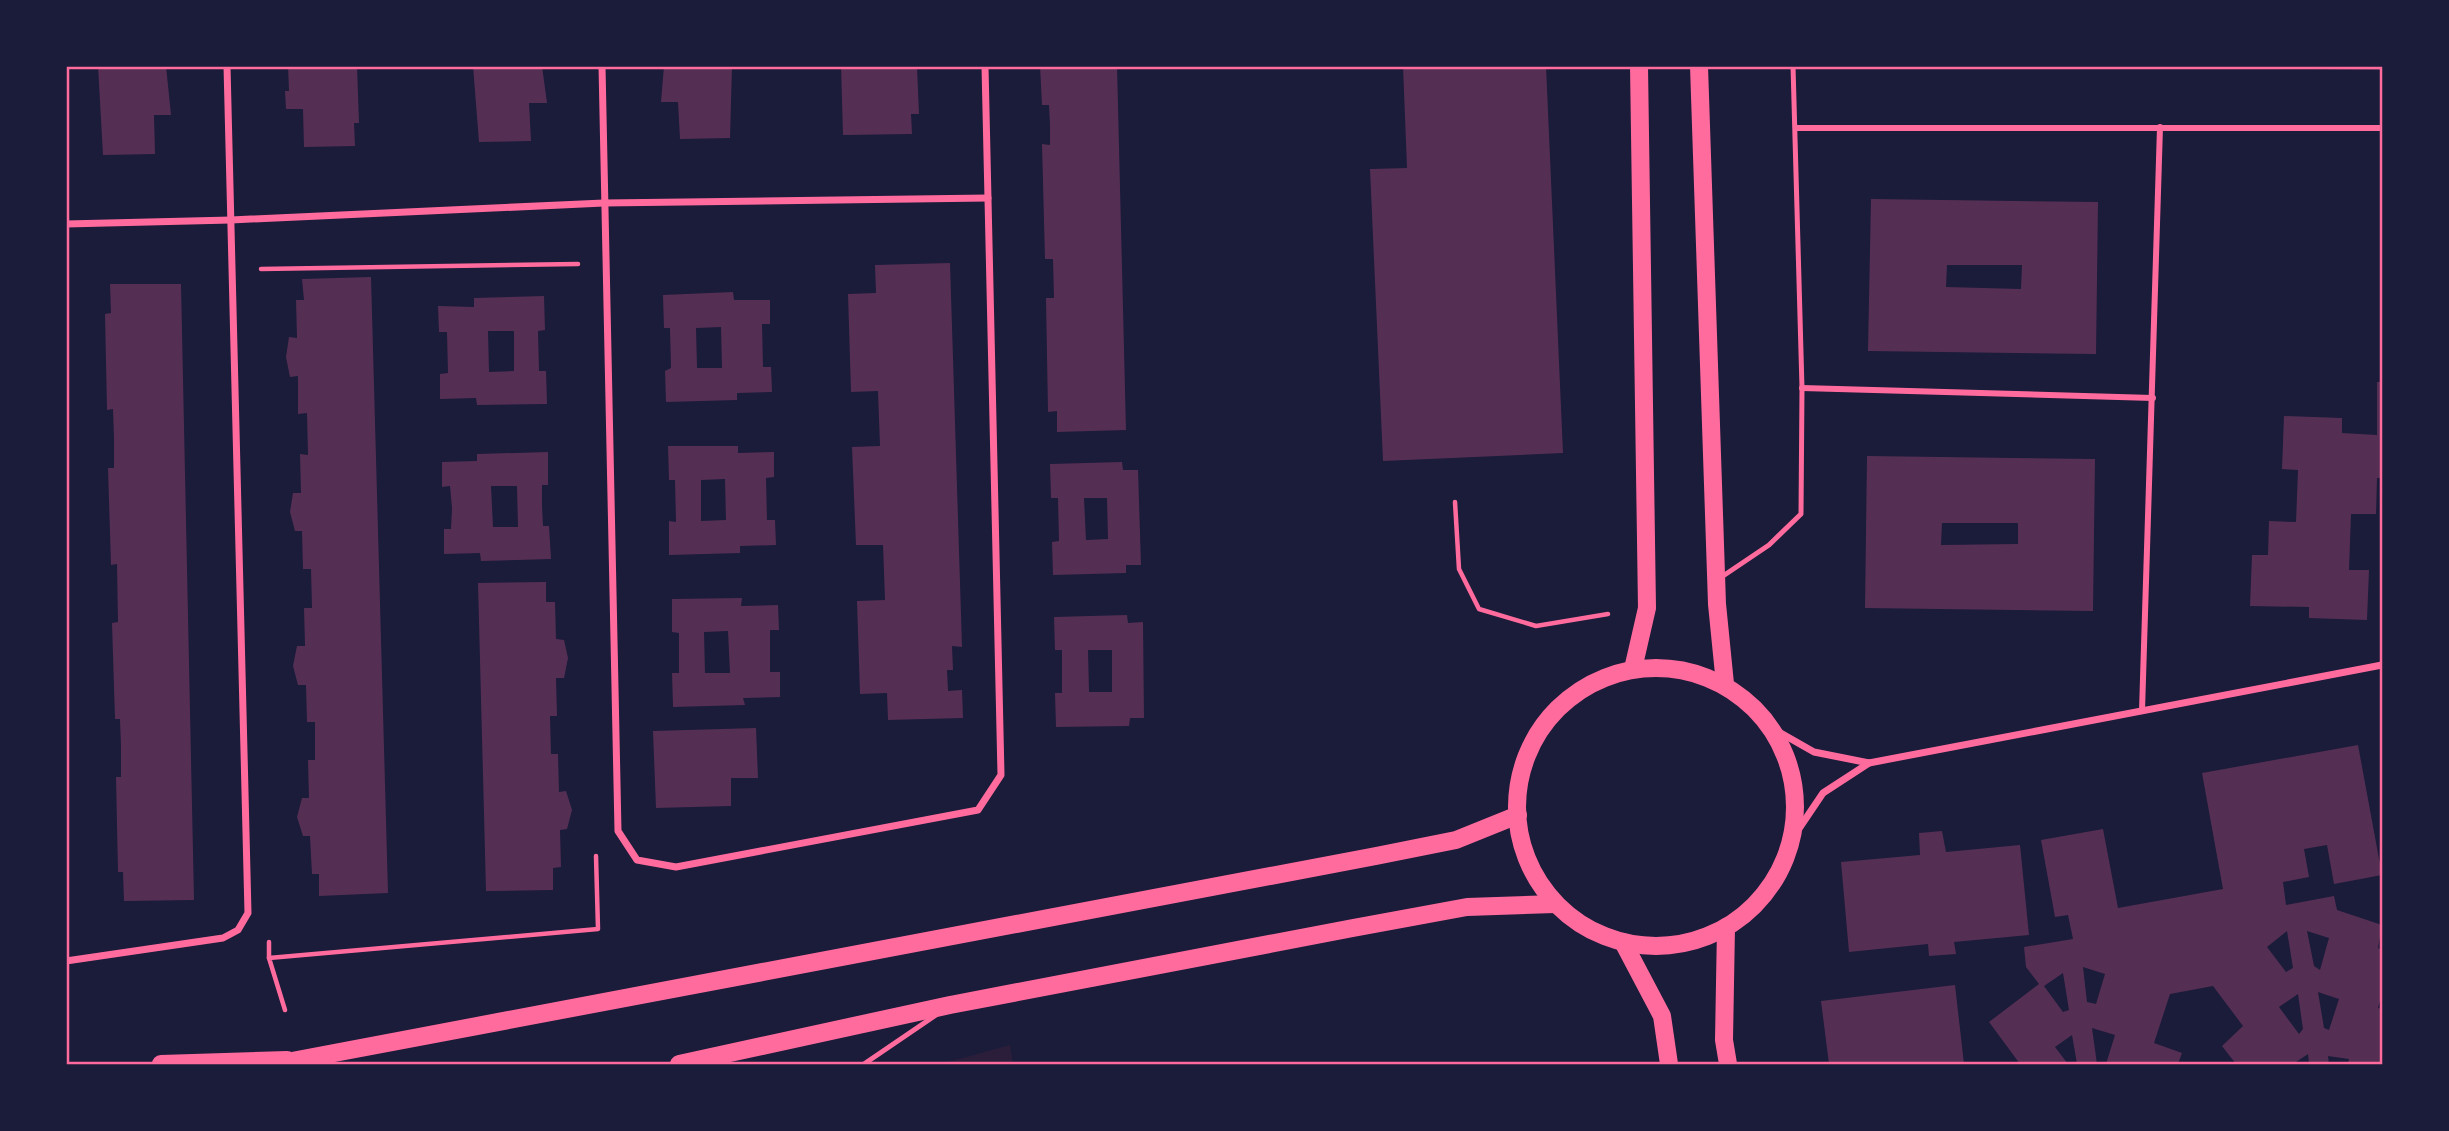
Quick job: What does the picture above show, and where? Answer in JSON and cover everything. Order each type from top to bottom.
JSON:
[{"type":"main road","points":[[1633,669],[1647,608],[1639,66]]},
{"type":"main road","points":[[1699,66],[1717,580],[1725,684]]},
{"type":"main road","points":[[1633,669],[1695,672],[1725,684],[1748,701],[1770,727],[1788,761],[1795,800],[1792,839],[1778,874],[1756,904],[1726,927],[1693,941],[1658,946],[1623,942],[1586,928],[1555,904],[1530,869],[1518,815],[1517,789],[1528,751],[1548,718],[1577,691],[1611,674],[1633,669]]},
{"type":"main road","points":[[276,1065],[1456,840],[1518,815]]},
{"type":"main road","points":[[679,1065],[950,1005],[1467,907],[1555,904]]},
{"type":"main road","points":[[1726,927],[1724,1040],[1728,1065]]},
{"type":"main road","points":[[1623,942],[1662,1016],[1669,1065]]},
{"type":"main road","points":[[161,1065],[302,1059]]},
{"type":"street","points":[[66,961],[223,938],[238,930],[248,913],[227,66]]},
{"type":"street","points":[[602,66],[618,831],[637,860],[676,867],[978,810],[1001,775],[985,66]]},
{"type":"street","points":[[2143,711],[2160,127]]},
{"type":"street","points":[[1796,128],[2382,128]]},
{"type":"street","points":[[66,224],[231,220],[604,203],[988,198]]},
{"type":"street","points":[[1802,388],[2153,398]]},
{"type":"street","points":[[1770,727],[1814,752],[1869,763],[2382,665]]},
{"type":"street","points":[[1792,839],[1823,793],[1869,763]]},
{"type":"lane","points":[[1717,580],[1769,545],[1801,514],[1802,388],[1793,66]]},
{"type":"lane","points":[[864,1065],[950,1005]]},
{"type":"path","points":[[253,270],[579,264],[579,277]]},
{"type":"path","points":[[1455,502],[1459,569],[1479,609],[1536,626],[1612,614]]},
{"type":"path","points":[[269,958],[598,929],[595,846]]},
{"type":"path","points":[[268,930],[269,958],[285,1010]]},
{"type":"shaded area","points":[[1010,1045],[1013,1064],[941,1064]]},
{"type":"building","points":[[98,66],[166,66],[171,115],[154,115],[155,154],[103,155]]},
{"type":"building","points":[[288,66],[357,66],[359,123],[354,123],[355,146],[304,147],[303,109],[286,109],[285,91],[289,91]]},
{"type":"building","points":[[473,66],[542,66],[547,103],[529,103],[531,141],[479,142]]},
{"type":"building","points":[[664,66],[732,66],[730,138],[680,139],[678,102],[661,102]]},
{"type":"building","points":[[841,66],[917,66],[919,114],[911,114],[912,134],[843,135]]},
{"type":"building","points":[[1040,66],[1117,66],[1126,430],[1057,432],[1057,411],[1048,412],[1046,298],[1054,298],[1053,259],[1045,259],[1042,144],[1050,145],[1050,125],[1049,105],[1042,105]]},
{"type":"building","points":[[1403,66],[1546,66],[1563,453],[1383,461],[1370,169],[1407,168]]},
{"type":"building","points":[[2314,66],[2382,66],[2382,70],[2314,69]]},
{"type":"building","points":[[1871,199],[2098,202],[2096,354],[1868,351]],"holes":[[[1947,265],[2022,265],[2021,289],[1946,287]]]},
{"type":"building","points":[[950,263],[962,647],[952,646],[953,670],[947,670],[948,691],[962,690],[963,718],[888,720],[887,693],[860,694],[857,601],[885,600],[883,545],[856,545],[852,447],[880,446],[878,391],[851,392],[848,294],[876,293],[875,265]]},
{"type":"building","points":[[371,277],[388,893],[319,896],[319,874],[312,874],[310,836],[303,836],[297,817],[302,798],[309,798],[308,760],[315,760],[315,722],[307,722],[306,685],[298,685],[293,666],[297,646],[305,646],[304,608],[312,608],[311,569],[303,569],[302,531],[295,531],[290,512],[293,493],[301,493],[300,454],[308,455],[307,413],[298,414],[298,376],[290,377],[286,357],[289,337],[297,338],[296,300],[304,300],[302,279]]},
{"type":"building","points":[[110,284],[181,284],[194,900],[124,901],[123,872],[118,872],[116,777],[121,777],[121,747],[120,719],[115,719],[112,623],[118,622],[117,564],[111,565],[108,468],[114,468],[114,439],[113,409],[107,410],[105,314],[111,313]]},
{"type":"building","points":[[733,292],[734,300],[770,300],[770,324],[762,324],[763,367],[771,367],[772,392],[737,393],[737,400],[666,402],[665,371],[671,368],[670,328],[664,328],[663,295]],"holes":[[[721,327],[722,368],[697,368],[696,328]]]},
{"type":"building","points":[[544,296],[545,330],[538,331],[539,371],[546,371],[547,404],[477,405],[476,398],[440,399],[440,374],[448,373],[447,332],[439,332],[438,306],[474,307],[474,298]],"holes":[[[488,331],[514,331],[514,371],[489,372]]]},
{"type":"building","points":[[2377,382],[2382,382],[2382,478],[2377,478],[2376,514],[2351,514],[2349,570],[2369,570],[2367,620],[2309,618],[2309,607],[2250,606],[2252,555],[2268,555],[2269,521],[2296,522],[2298,470],[2282,469],[2284,416],[2342,418],[2342,433],[2377,435]]},
{"type":"building","points":[[668,446],[738,446],[738,453],[774,452],[774,477],[766,478],[767,520],[775,520],[776,545],[740,546],[740,553],[669,555],[669,521],[676,522],[675,480],[669,480]],"holes":[[[725,479],[726,520],[701,521],[701,480]]]},
{"type":"building","points":[[548,452],[548,485],[542,485],[542,506],[543,526],[549,526],[551,559],[481,561],[480,553],[444,554],[444,529],[451,529],[452,508],[450,486],[442,487],[442,462],[477,461],[477,454]],"holes":[[[491,486],[517,486],[518,527],[493,527]]]},
{"type":"building","points":[[1867,456],[2095,459],[2093,611],[1865,608]],"holes":[[[1942,523],[2018,523],[2018,544],[1941,545]]]},
{"type":"building","points":[[1122,462],[1123,470],[1138,470],[1141,565],[1126,565],[1126,573],[1053,575],[1052,542],[1059,541],[1058,498],[1051,498],[1050,464]],"holes":[[[1084,498],[1107,498],[1108,539],[1086,540]]]},
{"type":"building","points":[[546,582],[546,602],[555,602],[556,639],[564,640],[568,658],[564,678],[556,678],[557,716],[550,716],[551,754],[558,754],[559,792],[566,791],[572,810],[567,829],[560,830],[561,867],[553,868],[553,890],[486,891],[478,583]]},
{"type":"building","points":[[742,598],[741,606],[778,605],[779,630],[770,630],[770,672],[780,672],[780,697],[743,698],[745,705],[673,707],[672,673],[679,673],[679,633],[672,632],[672,599]],"holes":[[[728,631],[730,673],[705,673],[704,632]]]},
{"type":"building","points":[[1127,615],[1128,623],[1143,622],[1144,718],[1130,718],[1129,726],[1056,727],[1055,693],[1062,693],[1062,650],[1055,650],[1054,617]],"holes":[[[1088,650],[1112,650],[1112,692],[1089,692]]]},
{"type":"building","points":[[756,728],[758,778],[731,778],[731,806],[656,808],[653,731]]},
{"type":"building","points":[[2358,745],[2382,875],[2334,884],[2327,845],[2304,849],[2309,877],[2283,882],[2286,905],[2334,896],[2337,910],[2382,925],[2378,948],[2382,950],[2382,992],[2378,1008],[2382,1009],[2382,1064],[2348,1064],[2349,1059],[2328,1056],[2329,1064],[2309,1064],[2308,1054],[2293,1064],[2236,1064],[2222,1046],[2243,1026],[2213,986],[2170,994],[2154,1043],[2182,1053],[2178,1064],[2106,1064],[2115,1035],[2092,1028],[2097,1064],[2077,1064],[2072,1035],[2055,1047],[2068,1064],[2020,1064],[1989,1022],[2039,984],[2026,967],[2024,947],[2073,939],[2068,915],[2055,917],[2041,840],[2103,829],[2118,908],[2223,889],[2202,773]],"holes":[[[2287,931],[2293,968],[2286,972],[2267,947]],[[2307,931],[2329,938],[2320,970],[2314,966]],[[2083,967],[2105,974],[2096,1004],[2087,1002]],[[2063,973],[2069,1010],[2063,1012],[2044,986]],[[2318,992],[2339,999],[2329,1030],[2324,1028]],[[2298,994],[2303,1029],[2299,1034],[2279,1007]]]},
{"type":"building","points":[[1942,831],[1946,852],[2020,845],[2029,935],[1954,942],[1956,954],[1929,956],[1928,944],[1849,952],[1841,862],[1920,855],[1919,833]]},
{"type":"building","points":[[1955,985],[1964,1064],[1829,1064],[1821,1001]]}]
